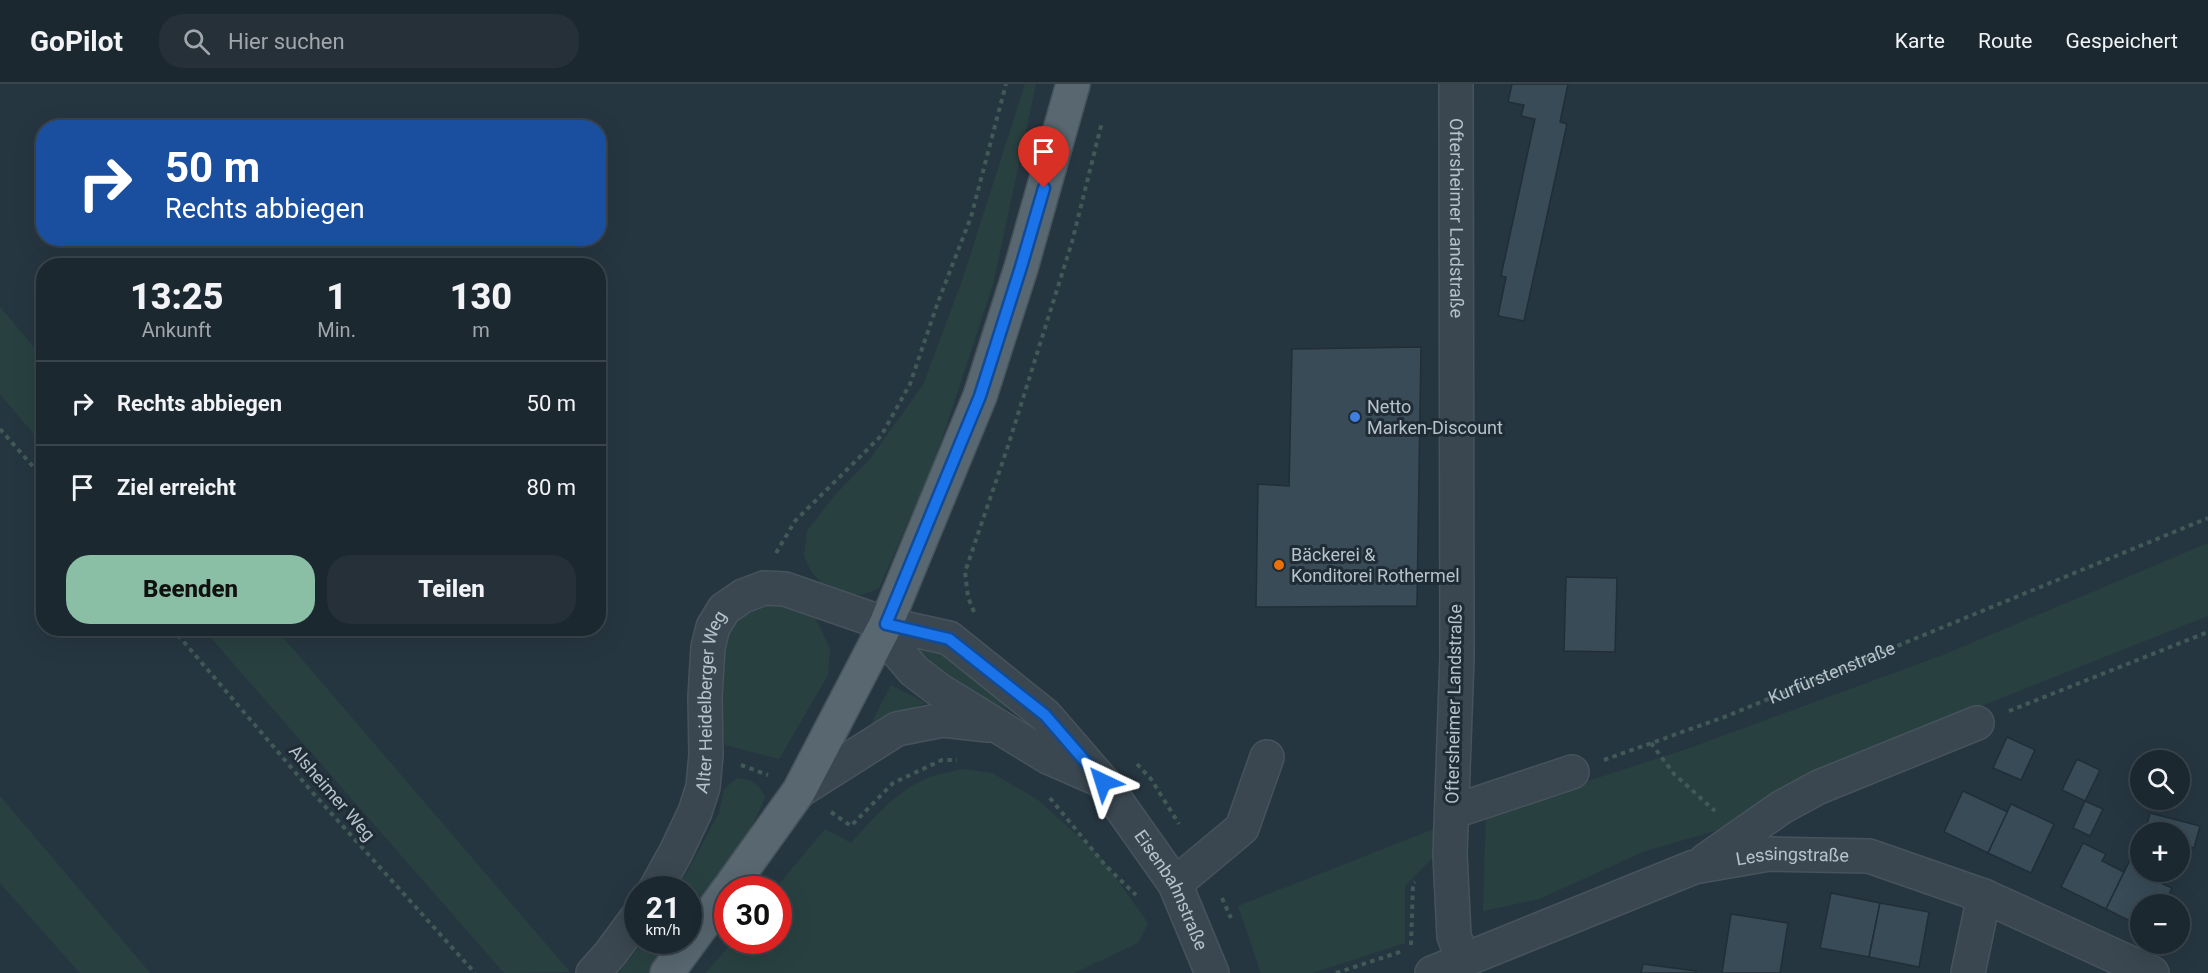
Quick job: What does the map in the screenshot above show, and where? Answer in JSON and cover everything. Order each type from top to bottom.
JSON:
[{"type":"main road","points":[[738,876],[799,791],[886,624],[980,396],[1021,267],[1073,84]]},
{"type":"main road","points":[[667,973],[714,909]]},
{"type":"street","name":"Oftersheimer Landstraße","points":[[1456,84],[1456,657],[1450,854],[1454,936],[1463,962]]},
{"type":"street","points":[[764,588],[785,589],[886,624],[897,651],[914,671],[939,690],[1048,757],[1103,782]]},
{"type":"street","name":"Alter Heidelberger Weg","points":[[662,876],[695,812],[703,788],[706,755],[705,687],[708,647],[713,627],[724,609],[743,596],[764,588]]},
{"type":"street","name":"Eisenbahnstraße","points":[[886,624],[949,639],[1045,715],[1103,782],[1176,884],[1212,973]]},
{"type":"street","points":[[799,791],[897,729],[943,720],[1001,727]]},
{"type":"street","points":[[1694,867],[1782,807],[1819,787],[1977,723]]},
{"type":"street","points":[[1176,884],[1242,828],[1268,757]]},
{"type":"street","points":[[1452,812],[1572,772]]},
{"type":"street","name":"Lessingstraße","points":[[1432,973],[1694,867],[1769,854],[1869,856],[1984,896],[2152,973]]},
{"type":"street","points":[[1968,973],[1984,896]]},
{"type":"street","points":[[593,973],[624,935]]},
{"type":"path","points":[[764,588],[779,546],[795,521],[882,436],[910,384],[938,302],[971,217],[1006,84]]},
{"type":"path","points":[[978,620],[968,597],[965,572],[1008,446],[1072,242],[1103,118]]},
{"type":"path","points":[[0,429],[36,470]]},
{"type":"path","name":"Kurfürstenstraße","points":[[1572,772],[1727,716],[2208,519]]},
{"type":"path","points":[[1977,723],[2208,632]]},
{"type":"path","name":"Alsheimer Weg","points":[[179,636],[313,794],[475,973]]},
{"type":"path","points":[[1651,743],[1674,774],[1723,818],[1738,839]]},
{"type":"path","points":[[706,755],[756,769],[799,791],[851,826],[893,783],[942,760],[962,760]]},
{"type":"path","points":[[1136,763],[1151,779],[1203,861],[1227,906],[1234,928]]},
{"type":"path","points":[[1046,793],[1105,865],[1143,901]]},
{"type":"path","points":[[1336,973],[1411,948],[1413,884],[1450,854]]},
{"type":"green space","points":[[1025,84],[1036,84],[993,284],[933,466],[879,588],[862,595],[842,593],[826,588],[811,571],[804,556],[807,531],[835,495],[870,459],[923,385],[963,278]]},
{"type":"green space","points":[[0,307],[36,350],[36,437],[0,394]]},
{"type":"green space","points":[[2208,543],[2208,616],[1797,779],[1754,820],[1645,851],[1539,899],[1483,911],[1486,814],[1687,749],[1943,655]]},
{"type":"green space","points":[[769,601],[796,607],[816,619],[830,649],[828,675],[779,759],[725,745],[721,725],[722,634],[743,610]]},
{"type":"green space","points":[[209,636],[282,636],[570,972],[504,973]]},
{"type":"green space","points":[[917,643],[932,645],[988,687],[1009,710],[963,687],[930,665],[921,654]]},
{"type":"green space","points":[[891,685],[926,703],[871,724]]},
{"type":"green space","points":[[962,769],[992,773],[1038,800],[1100,856],[1148,923],[1138,943],[1074,973],[706,973],[722,954],[792,954],[792,876],[786,876],[825,829],[851,843],[885,807],[904,792],[925,779]]},
{"type":"green space","points":[[737,778],[754,783],[765,797],[758,814],[722,876],[714,876],[714,887],[702,904],[702,876],[685,876],[719,813],[724,789]]},
{"type":"green space","points":[[0,796],[150,973],[80,973],[0,883]]},
{"type":"green space","points":[[1434,829],[1432,858],[1405,886],[1405,943],[1312,973],[1261,973],[1238,906]]},
{"type":"green space","points":[[633,954],[664,954],[649,973],[619,973]]},
{"type":"building","points":[[1512,84],[1568,84],[1560,122],[1567,124],[1524,321],[1498,316],[1506,277],[1501,276],[1535,119],[1521,116],[1524,105],[1508,102]]},
{"type":"building","name":"Netto Marken-Discount","points":[[1421,347],[1417,606],[1256,607],[1258,484],[1289,486],[1292,349]]},
{"type":"building","points":[[1566,577],[1617,578],[1615,652],[1564,651]]},
{"type":"building","points":[[2007,737],[2035,750],[2021,780],[1993,768]]},
{"type":"building","points":[[2077,759],[2100,770],[2085,801],[2062,790]]},
{"type":"building","points":[[1963,791],[2008,812],[1988,853],[1944,832]]},
{"type":"building","points":[[2085,801],[2103,809],[2090,836],[2073,828]]},
{"type":"building","points":[[2011,804],[2054,824],[2031,873],[1988,853]]},
{"type":"building","points":[[2150,813],[2185,822],[2148,822]]},
{"type":"building","points":[[2190,823],[2200,826],[2194,848],[2190,847]]},
{"type":"building","points":[[2083,843],[2106,854],[2102,861],[2124,872],[2106,909],[2061,887]]},
{"type":"building","points":[[2130,860],[2130,882],[2159,882],[2172,888],[2169,894],[2130,894],[2130,921],[2106,909]]},
{"type":"building","points":[[1831,893],[1880,903],[1869,957],[1820,948]]},
{"type":"building","points":[[1880,903],[1929,912],[1919,967],[1869,957]]},
{"type":"building","points":[[1731,914],[1788,923],[1780,973],[1722,973]]},
{"type":"building","points":[[1643,964],[1696,971],[1696,973],[1641,973]]},
{"type":"place","name":"Netto Marken-Discount","points":[[1355,417]]},
{"type":"place","name":"Bäckerei & Konditorei Rothermel","points":[[1279,565]]},
{"type":"route","points":[[1044,188],[980,396],[886,624],[949,639],[1045,715],[1103,782]]}]
